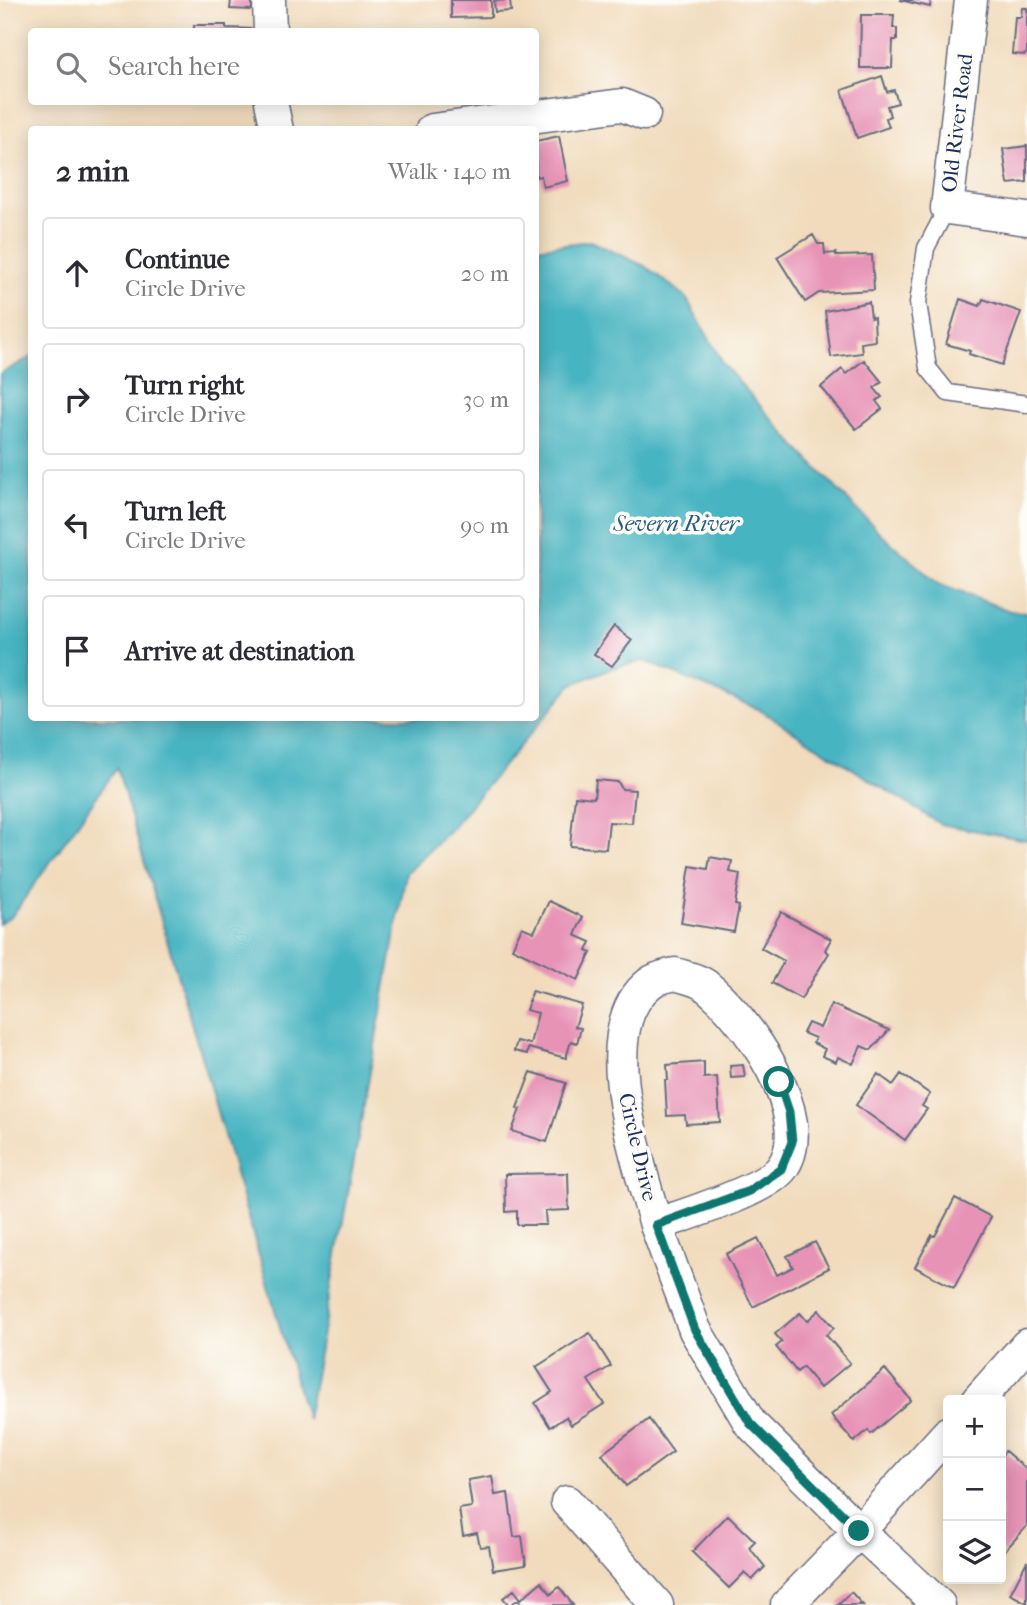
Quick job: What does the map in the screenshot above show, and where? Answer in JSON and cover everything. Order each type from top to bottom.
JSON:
[{"type":"street","points":[[269,0],[270,28]]},
{"type":"street","name":"Old River Road","points":[[971,0],[947,208],[1027,219]]},
{"type":"street","points":[[462,126],[622,105],[644,114]]},
{"type":"street","name":"Circle Drive","points":[[656,1225],[749,1191],[781,1169],[792,1142],[789,1112],[779,1082],[738,1018],[703,983],[675,974],[651,982],[634,1000],[623,1030],[621,1068],[625,1108],[656,1225],[695,1330],[750,1423],[859,1531],[939,1605]]},
{"type":"street","points":[[982,1395],[1027,1345]]},
{"type":"street","points":[[786,1605],[859,1531],[943,1439]]},
{"type":"street","points":[[567,1502],[657,1605]]},
{"type":"lane","points":[[947,208],[926,248],[918,303],[928,368],[948,393],[1027,404]]},
{"type":"water","name":"Severn River","points":[[590,241],[645,266],[685,296],[724,365],[802,453],[882,535],[938,584],[1010,611],[1027,612],[1027,840],[940,824],[758,709],[645,661],[611,668],[571,685],[449,831],[406,873],[307,1420],[117,768],[12,916],[0,924],[0,374],[28,359],[28,721],[539,721],[539,248]]},
{"type":"building","points":[[231,0],[252,0],[252,10],[230,9]]},
{"type":"building","points":[[451,0],[491,0],[491,17],[451,18]]},
{"type":"building","points":[[510,0],[511,11],[495,12],[494,1]]},
{"type":"building","points":[[900,0],[931,0],[930,7]]},
{"type":"building","points":[[1022,8],[1027,8],[1025,55],[1012,54],[1015,17],[1021,17]]},
{"type":"building","points":[[861,15],[894,15],[893,28],[897,28],[897,40],[893,40],[892,68],[860,68]]},
{"type":"building","points":[[194,25],[226,25],[226,28],[194,28]]},
{"type":"building","points":[[882,76],[887,92],[894,90],[898,103],[887,106],[890,116],[886,118],[889,127],[857,138],[842,90]]},
{"type":"building","points":[[559,136],[568,181],[543,187],[539,176],[539,140]]},
{"type":"building","points":[[1027,146],[1027,182],[1008,184],[1003,149]]},
{"type":"building","points":[[813,235],[818,244],[824,244],[825,254],[872,255],[874,290],[819,293],[805,302],[777,257]]},
{"type":"building","points":[[960,299],[980,306],[983,299],[1021,312],[1002,365],[946,344]]},
{"type":"building","points":[[869,302],[871,318],[874,317],[875,341],[861,343],[862,353],[831,357],[825,311]]},
{"type":"building","points":[[864,360],[882,382],[874,388],[882,397],[876,401],[882,409],[856,429],[821,387],[842,369],[846,374]]},
{"type":"building","points":[[614,626],[632,640],[612,666],[594,654]]},
{"type":"building","points":[[596,780],[618,782],[622,789],[635,790],[632,823],[609,822],[606,849],[570,846],[575,796],[594,798]]},
{"type":"building","points":[[710,857],[732,861],[730,872],[740,874],[735,905],[739,906],[734,932],[681,923],[690,866],[708,869]]},
{"type":"building","points":[[549,901],[583,917],[575,935],[591,942],[587,951],[591,953],[578,980],[512,948],[522,927],[534,932]]},
{"type":"building","points":[[781,912],[831,939],[825,950],[829,953],[801,999],[772,983],[784,961],[761,948]]},
{"type":"building","points":[[532,991],[582,1005],[575,1027],[581,1028],[577,1043],[571,1041],[566,1058],[528,1048],[527,1054],[514,1051],[517,1041],[530,1044],[538,1013],[526,1010]]},
{"type":"building","points":[[831,1004],[889,1030],[871,1050],[861,1046],[853,1064],[838,1057],[836,1062],[822,1056],[825,1049],[813,1043],[815,1038],[803,1033],[808,1023],[820,1028]]},
{"type":"building","points":[[704,1062],[704,1078],[717,1077],[720,1122],[686,1124],[685,1115],[667,1116],[667,1065]]},
{"type":"building","points":[[743,1065],[745,1077],[731,1078],[730,1066]]},
{"type":"building","points":[[531,1072],[566,1083],[547,1142],[512,1131],[520,1109],[517,1108]]},
{"type":"building","points":[[878,1074],[893,1085],[901,1074],[930,1094],[922,1106],[927,1109],[905,1140],[856,1105]]},
{"type":"building","points":[[568,1173],[569,1210],[545,1211],[546,1225],[517,1225],[517,1211],[506,1212],[505,1174]]},
{"type":"building","points":[[955,1198],[991,1217],[954,1288],[915,1267]]},
{"type":"building","points":[[758,1238],[777,1275],[793,1267],[787,1256],[815,1242],[829,1268],[753,1307],[726,1254]]},
{"type":"building","points":[[819,1310],[834,1328],[826,1335],[850,1363],[820,1388],[803,1367],[797,1372],[776,1347],[782,1342],[775,1334],[800,1313],[807,1321]]},
{"type":"building","points":[[590,1333],[611,1366],[588,1380],[604,1404],[571,1425],[566,1417],[550,1427],[535,1403],[552,1392],[536,1367]]},
{"type":"building","points":[[885,1369],[911,1400],[871,1434],[868,1430],[854,1442],[831,1415]]},
{"type":"building","points":[[649,1419],[673,1452],[626,1486],[602,1454]]},
{"type":"building","points":[[1006,1452],[1027,1470],[1027,1526],[1006,1549]]},
{"type":"building","points":[[492,1476],[495,1495],[508,1493],[514,1537],[522,1536],[526,1565],[493,1570],[489,1546],[480,1547],[477,1533],[463,1536],[459,1509],[472,1507],[468,1480]]},
{"type":"building","points":[[728,1515],[755,1541],[749,1547],[765,1567],[752,1580],[744,1573],[729,1588],[692,1552]]},
{"type":"building","points":[[1027,1561],[1027,1603],[1010,1594]]},
{"type":"building","points":[[541,1582],[551,1594],[559,1587],[573,1605],[523,1605],[518,1600],[509,1605],[503,1598],[514,1590],[521,1599]]},
{"type":"building","points":[[851,1592],[863,1605],[837,1605]]},
{"type":"route","points":[[779,1082],[789,1112],[792,1142],[781,1169],[749,1191],[656,1225],[695,1330],[750,1423],[859,1531]]}]
